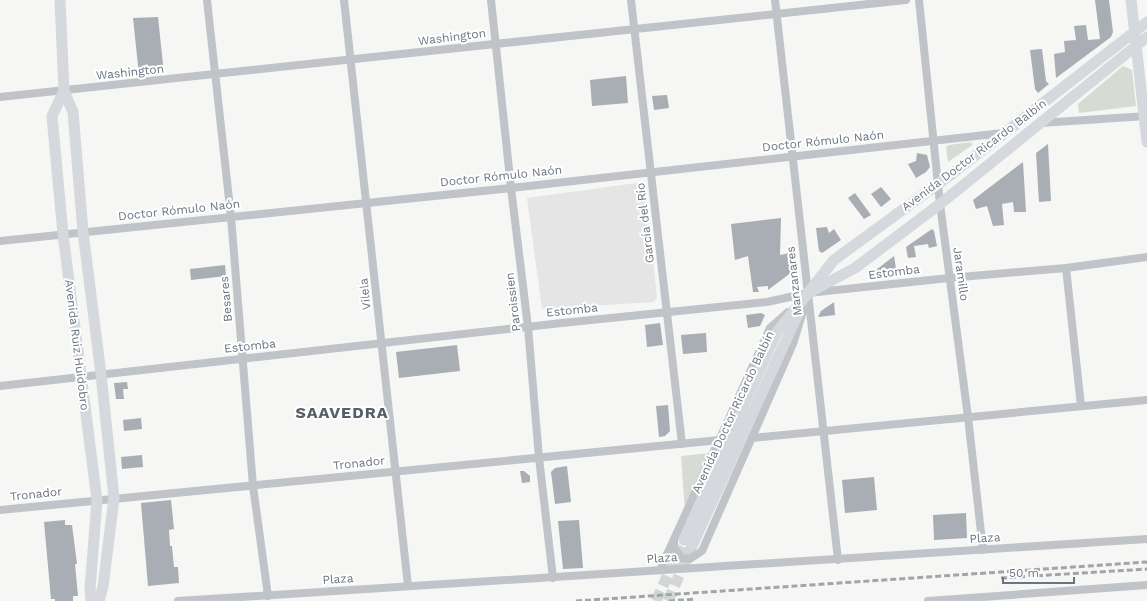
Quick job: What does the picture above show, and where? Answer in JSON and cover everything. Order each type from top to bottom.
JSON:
[{"type":"main road","name":"Avenida Ruiz Huidobro","points":[[60,0],[64,91],[73,112],[83,232],[101,374],[114,498],[103,587],[99,601]]},
{"type":"main road","points":[[1131,0],[1146,116],[1147,142]]},
{"type":"main road","name":"Avenida Doctor Ricardo Balbín","points":[[808,294],[834,260],[938,184],[1147,22]]},
{"type":"main road","name":"Avenida Doctor Ricardo Balbín","points":[[808,294],[855,268],[940,204],[1147,37]]},
{"type":"main road","name":"Avenida Ruiz Huidobro","points":[[64,91],[52,116],[63,234],[97,500],[90,589],[92,601]]},
{"type":"main road","points":[[688,544],[808,294]]},
{"type":"street","name":"Besares","points":[[207,0],[231,217],[244,359],[253,486],[268,596]]},
{"type":"street","name":"Vilela","points":[[344,0],[383,344],[408,586]]},
{"type":"street","name":"Paroissien","points":[[491,0],[511,188],[528,327],[539,458],[552,578]]},
{"type":"street","name":"García del Río","points":[[631,0],[652,172],[682,444]]},
{"type":"street","name":"Manzanares","points":[[776,0],[792,156],[825,431],[838,560]]},
{"type":"street","name":"Washington","points":[[0,97],[906,0]]},
{"type":"street","name":"Jaramillo","points":[[919,0],[940,204],[968,417],[983,550]]},
{"type":"street","points":[[1040,123],[1146,116]]},
{"type":"street","name":"Doctor Rómulo Naón","points":[[0,241],[511,188],[1004,133]]},
{"type":"street","name":"Estomba","points":[[0,386],[767,302],[808,294],[949,278],[1066,268],[1147,257]]},
{"type":"street","points":[[1066,268],[1081,406]]},
{"type":"street","name":"Avenida Doctor Ricardo Balbín","points":[[660,570],[688,544],[752,438],[793,344],[808,294]]},
{"type":"street","name":"Avenida Doctor Ricardo Balbín","points":[[688,544],[720,440],[770,328],[808,294]]},
{"type":"street","points":[[752,438],[1147,400]]},
{"type":"street","name":"Tronador","points":[[0,510],[720,440]]},
{"type":"street","name":"Plaza","points":[[178,601],[838,560],[1147,539]]},
{"type":"street","points":[[688,544],[706,565],[711,568]]},
{"type":"street","points":[[928,601],[988,599],[1147,585]]},
{"type":"shaded area","points":[[1123,66],[1132,70],[1136,106],[1079,113],[1078,104]]},
{"type":"shaded area","points":[[970,142],[973,144],[971,146],[948,162],[946,147],[949,145]]},
{"type":"shaded area","points":[[644,182],[657,297],[654,302],[542,309],[527,198]]},
{"type":"shaded area","points":[[711,453],[685,512],[681,456]]},
{"type":"building","points":[[1095,0],[1109,0],[1113,32],[1111,37],[1056,78],[1054,54],[1065,52],[1064,41],[1076,40],[1074,26],[1086,25],[1088,40],[1100,39]]},
{"type":"building","points":[[158,17],[164,74],[139,75],[133,18]]},
{"type":"building","points":[[1042,49],[1046,81],[1049,84],[1038,93],[1035,89],[1030,50]]},
{"type":"building","points":[[626,76],[628,103],[592,106],[590,80]]},
{"type":"building","points":[[667,95],[669,108],[654,110],[652,96]]},
{"type":"building","points":[[1048,144],[1051,201],[1039,202],[1036,153]]},
{"type":"building","points":[[917,153],[927,155],[930,167],[926,172],[916,178],[908,164],[916,161]]},
{"type":"building","points":[[1023,162],[1026,212],[1014,212],[1013,202],[1002,204],[1004,225],[993,226],[987,206],[976,209],[973,200]]},
{"type":"building","points":[[881,187],[891,199],[881,207],[871,194]]},
{"type":"building","points":[[855,193],[871,215],[864,219],[848,198]]},
{"type":"building","points":[[781,218],[780,255],[794,252],[796,269],[768,290],[768,286],[757,287],[759,292],[753,292],[748,256],[735,260],[731,224]]},
{"type":"building","points":[[827,227],[829,233],[834,229],[841,240],[822,253],[819,251],[816,228]]},
{"type":"building","points":[[932,229],[934,231],[937,246],[929,248],[928,244],[914,246],[916,257],[908,258],[906,247]]},
{"type":"building","points":[[894,256],[897,275],[873,277],[872,273]]},
{"type":"building","points":[[225,265],[226,276],[191,280],[190,269]]},
{"type":"building","points":[[834,302],[835,315],[818,317],[821,311]]},
{"type":"building","points":[[761,313],[765,315],[760,326],[748,328],[746,315]]},
{"type":"building","points":[[660,323],[663,345],[647,347],[645,325]]},
{"type":"building","points":[[706,333],[707,352],[683,354],[681,335]]},
{"type":"building","points":[[457,345],[460,371],[399,378],[396,352]]},
{"type":"building","points":[[127,382],[128,389],[123,389],[124,399],[116,399],[114,383]]},
{"type":"building","points":[[668,405],[670,431],[665,436],[659,437],[656,406]]},
{"type":"building","points":[[141,418],[142,429],[124,431],[123,420]]},
{"type":"building","points":[[142,455],[143,467],[122,469],[121,457]]},
{"type":"building","points":[[567,466],[571,502],[555,504],[551,472],[555,468]]},
{"type":"building","points":[[520,471],[524,471],[530,476],[530,482],[522,483]]},
{"type":"building","points":[[874,477],[877,510],[845,513],[842,480]]},
{"type":"building","points":[[171,500],[174,529],[169,530],[170,546],[172,546],[174,567],[178,567],[179,583],[148,586],[141,503]]},
{"type":"building","points":[[966,513],[967,538],[934,540],[933,515]]},
{"type":"building","points":[[65,520],[65,525],[72,525],[77,564],[75,564],[78,596],[73,596],[73,601],[55,601],[55,599],[51,599],[44,522]]},
{"type":"building","points":[[579,520],[583,568],[563,569],[558,521]]},
{"type":"tunnel","points":[[656,601],[684,540]]},
{"type":"tunnel","points":[[668,601],[693,544]]},
{"type":"railway","points":[[576,601],[1147,562]]},
{"type":"railway","points":[[1001,578],[1147,569]]},
{"type":"railway","points":[[669,601],[696,599]]},
{"type":"district","name":"SAAVEDRA","points":[[342,412]]}]
